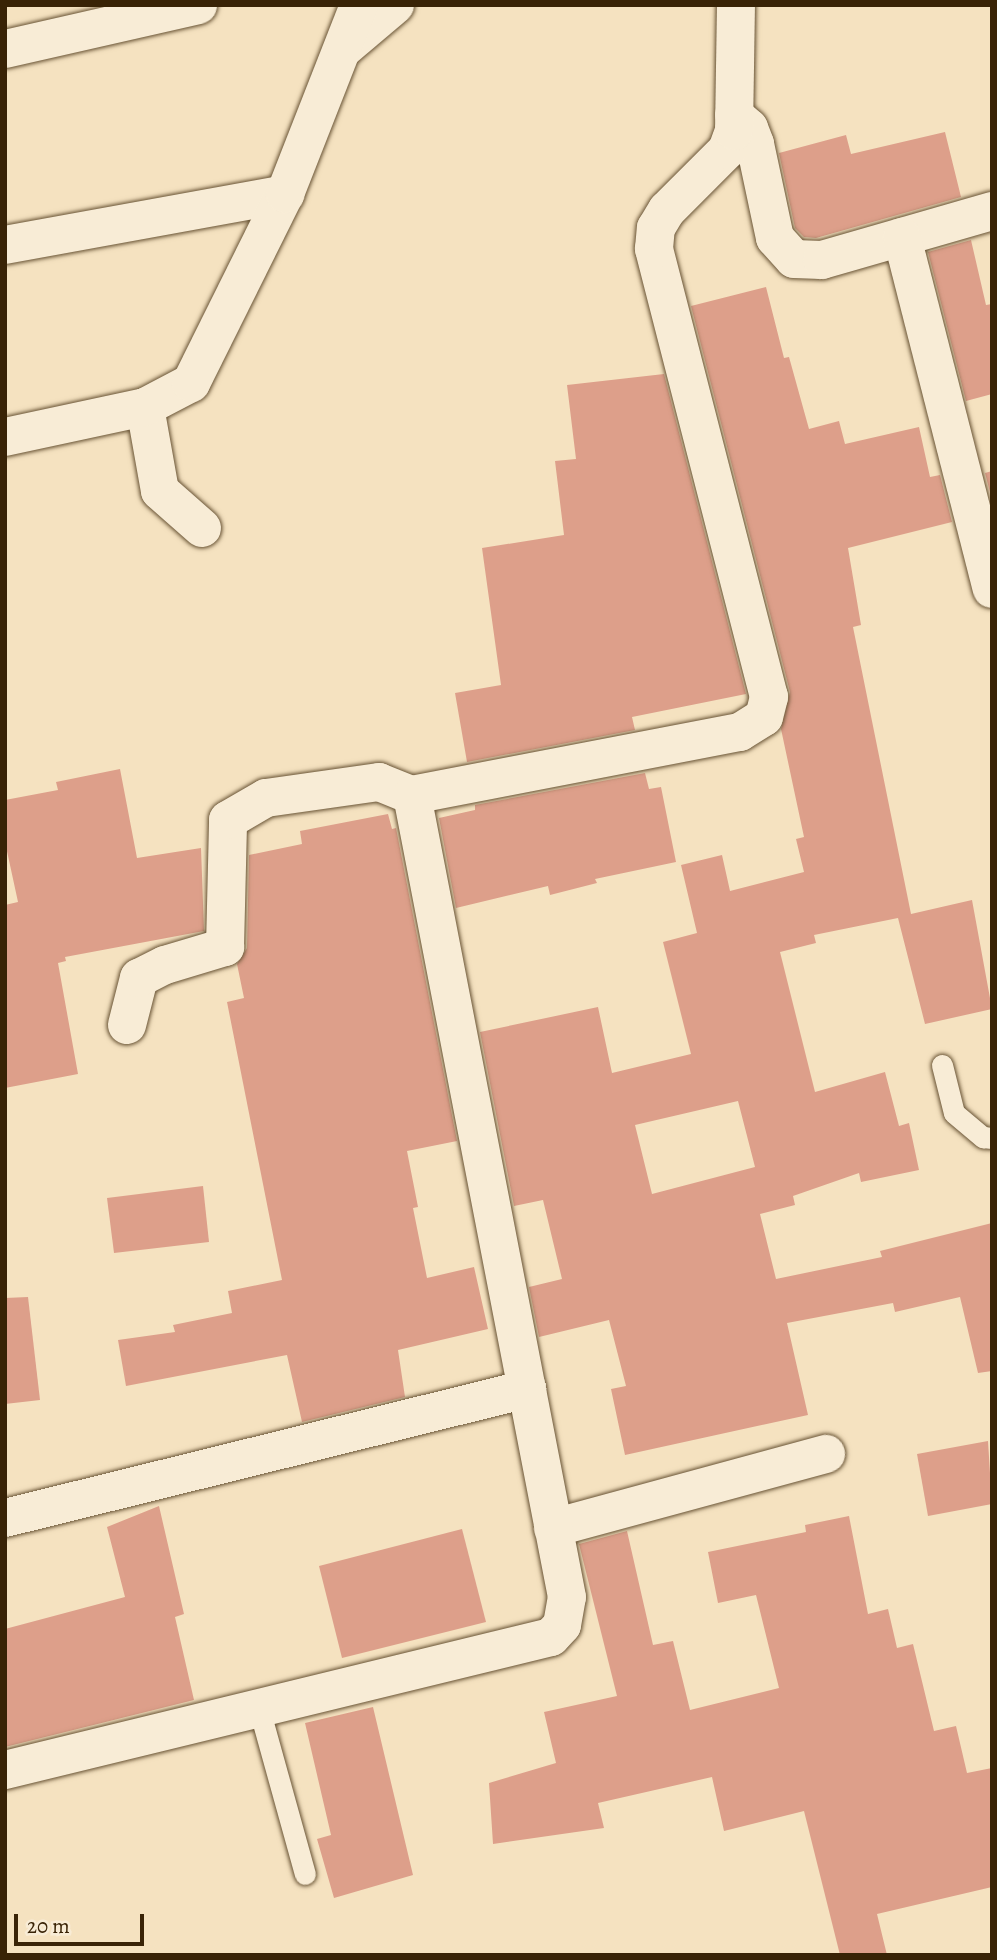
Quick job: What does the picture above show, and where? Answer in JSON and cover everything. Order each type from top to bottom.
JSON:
[{"type":"street","points":[[5,49],[198,5]]},
{"type":"street","points":[[5,437],[145,407],[191,383],[285,194],[359,5]]},
{"type":"street","points":[[341,51],[395,5]]},
{"type":"street","points":[[127,1026],[139,978],[225,947],[228,820],[266,798],[379,782],[412,795],[740,733],[764,717],[769,696],[654,249],[656,228],[667,209],[727,150],[734,115],[736,5]]},
{"type":"street","points":[[734,115],[749,128],[755,144],[775,238],[782,251],[794,259],[814,261],[992,211]]},
{"type":"street","points":[[5,245],[285,194]]},
{"type":"street","points":[[902,237],[992,589]]},
{"type":"street","points":[[145,407],[160,491],[202,528]]},
{"type":"street","points":[[5,1770],[260,1712],[551,1637],[562,1625],[567,1597],[412,795]]},
{"type":"street","points":[[5,1518],[527,1389]]},
{"type":"street","points":[[553,1528],[826,1454]]},
{"type":"lane","points":[[942,1065],[954,1113],[983,1137],[992,1138]]},
{"type":"lane","points":[[260,1712],[305,1874]]},
{"type":"building","points":[[945,132],[961,197],[816,238],[804,237],[795,228],[779,153],[846,135],[851,154]]},
{"type":"building","points":[[971,240],[986,305],[992,304],[992,394],[966,401],[928,252]]},
{"type":"building","points":[[766,287],[784,358],[789,357],[809,429],[839,421],[845,444],[919,427],[930,477],[940,475],[952,522],[848,548],[861,625],[853,627],[911,914],[972,900],[992,1009],[925,1024],[898,918],[814,935],[816,943],[780,952],[815,1092],[885,1072],[899,1126],[909,1123],[919,1170],[861,1182],[859,1173],[793,1196],[795,1205],[760,1214],[776,1279],[882,1257],[880,1251],[992,1223],[992,1371],[978,1373],[960,1297],[895,1312],[893,1303],[787,1323],[808,1415],[625,1455],[611,1389],[626,1386],[609,1320],[539,1337],[529,1287],[562,1279],[543,1200],[514,1206],[480,1032],[598,1007],[612,1073],[691,1054],[663,942],[697,933],[681,865],[722,855],[730,891],[804,872],[796,839],[804,837],[781,729],[790,692],[691,306]],"holes":[[[738,1101],[755,1167],[652,1194],[635,1125]]]},
{"type":"building","points":[[664,374],[746,694],[632,717],[635,730],[467,762],[455,693],[501,685],[482,548],[564,535],[555,461],[576,459],[567,385]]},
{"type":"building","points":[[992,471],[992,500],[985,473]]},
{"type":"building","points":[[120,769],[137,858],[201,848],[204,931],[65,957],[66,961],[58,963],[78,1074],[5,1088],[5,905],[18,902],[5,842],[5,800],[58,790],[56,782]]},
{"type":"building","points":[[645,773],[649,789],[661,787],[676,862],[595,879],[597,883],[550,895],[548,886],[456,908],[439,818],[475,810],[475,805]]},
{"type":"building","points":[[388,814],[392,829],[396,828],[457,1141],[407,1151],[418,1207],[413,1208],[427,1278],[474,1267],[488,1329],[398,1350],[405,1397],[302,1422],[287,1355],[126,1386],[118,1340],[175,1332],[173,1325],[232,1313],[228,1291],[282,1280],[227,1002],[244,998],[237,964],[247,948],[249,855],[302,844],[300,831]]},
{"type":"building","points":[[203,1186],[209,1242],[114,1253],[107,1198]]},
{"type":"building","points":[[28,1297],[40,1400],[5,1404],[5,1298]]},
{"type":"building","points":[[988,1441],[992,1504],[928,1516],[917,1454]]},
{"type":"building","points":[[159,1506],[184,1614],[175,1617],[194,1700],[5,1747],[5,1629],[125,1597],[107,1527]]},
{"type":"building","points":[[849,1516],[868,1614],[888,1609],[897,1648],[913,1644],[934,1731],[956,1726],[967,1773],[992,1768],[992,1887],[877,1914],[887,1955],[840,1955],[804,1811],[724,1831],[712,1777],[598,1803],[604,1828],[493,1844],[489,1783],[556,1763],[544,1712],[617,1696],[579,1544],[627,1531],[653,1645],[673,1641],[690,1710],[779,1688],[756,1595],[718,1603],[708,1552],[806,1532],[805,1525]]},
{"type":"building","points":[[462,1529],[486,1622],[342,1658],[319,1566]]},
{"type":"building","points":[[373,1707],[413,1875],[334,1898],[317,1839],[331,1835],[305,1723]]}]
